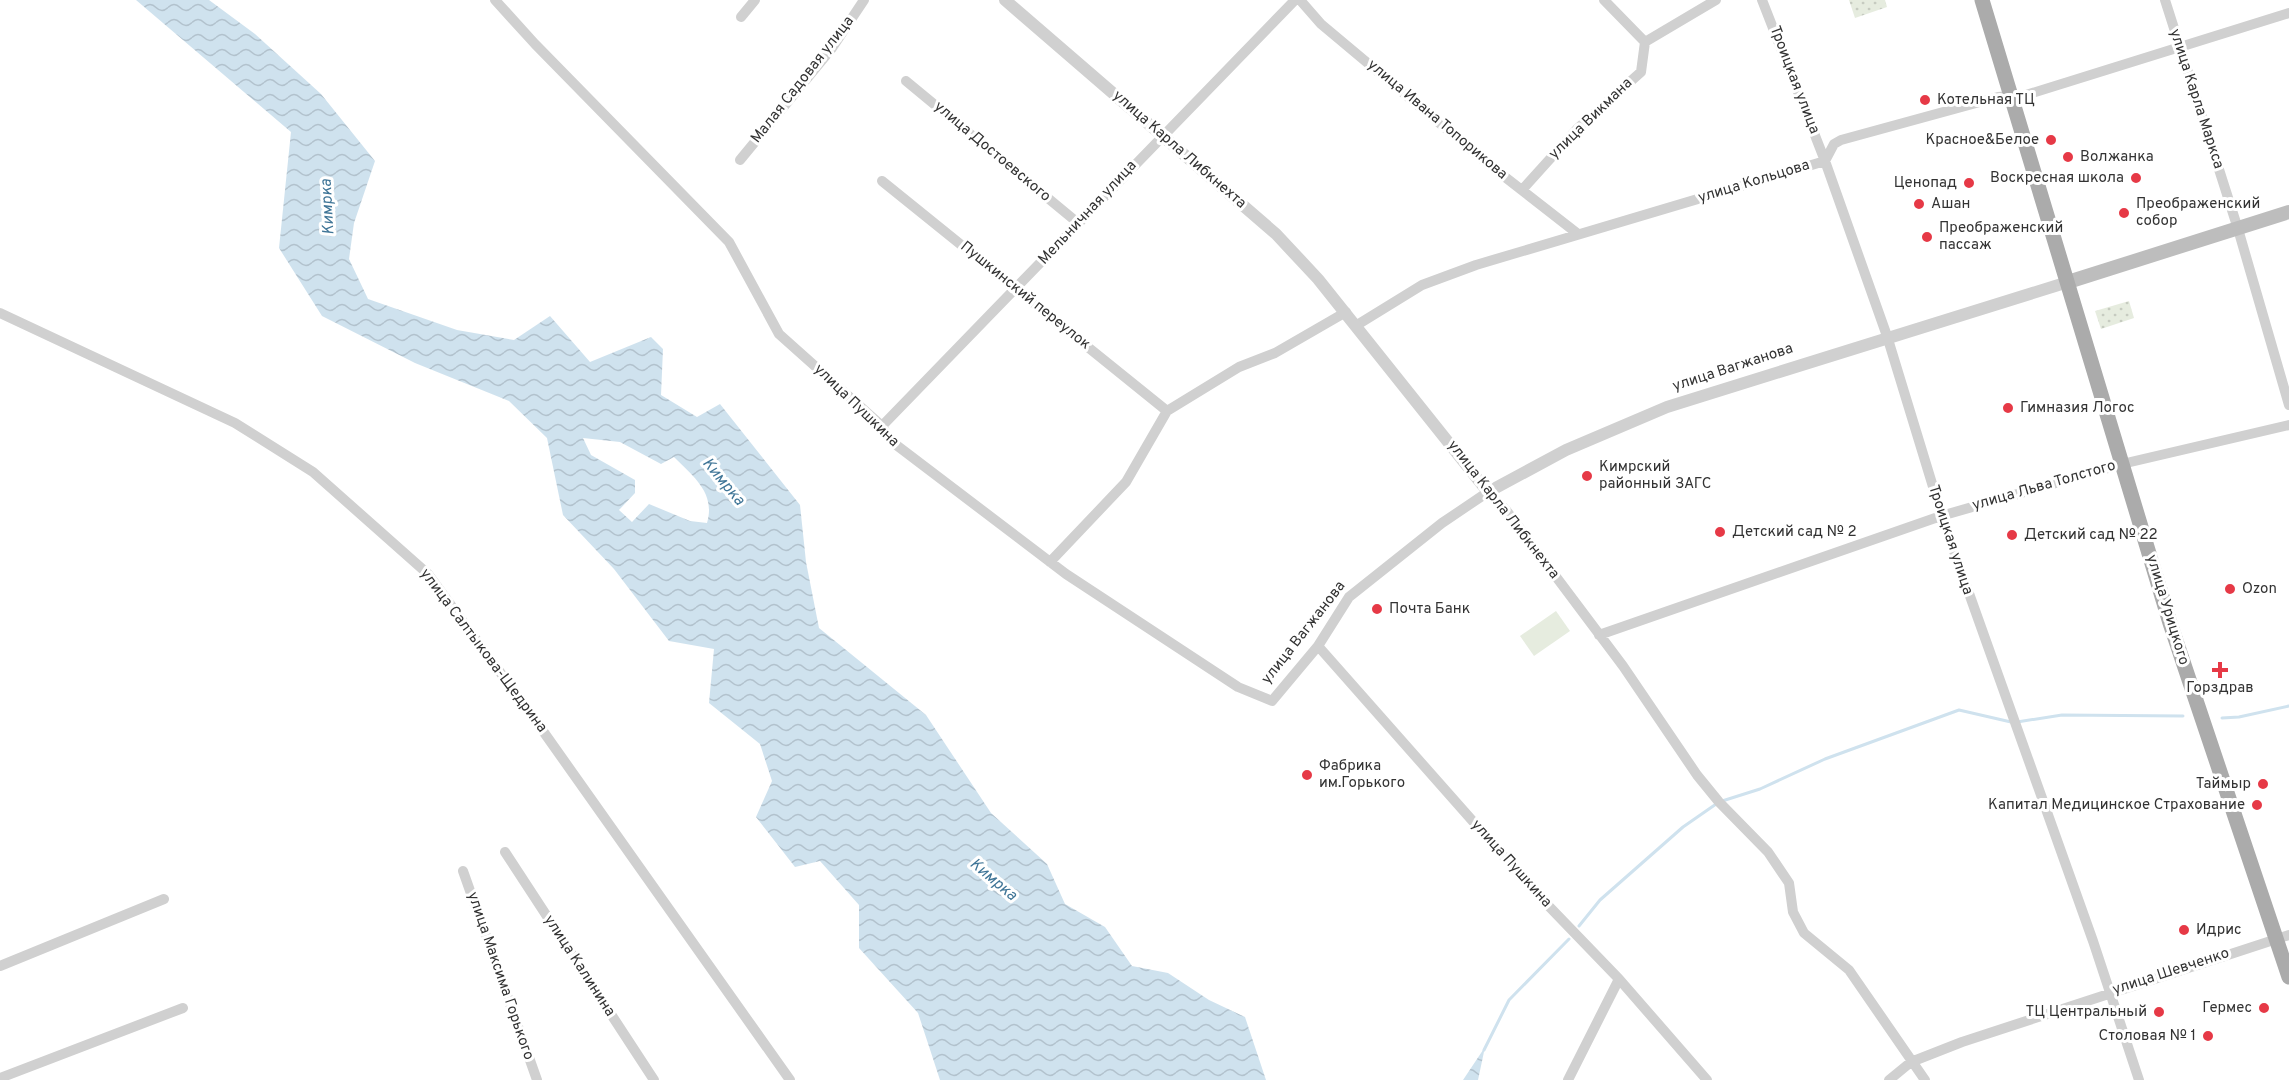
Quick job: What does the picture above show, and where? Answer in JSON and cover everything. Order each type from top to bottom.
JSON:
[{"type":"main road","name":"улица Урицкого","points":[[1982,0],[2171,627],[2283,937],[2289,977]]},
{"type":"main road","name":"улица Вагжанова","points":[[2068,282],[2289,212]]},
{"type":"street","name":"улица Пушкина","points":[[495,0],[535,44],[729,242],[779,334],[882,426],[891,441],[1050,562],[1238,687],[1272,701]]},
{"type":"street","points":[[741,17],[755,0]]},
{"type":"street","name":"Малая Садовая улица","points":[[740,160],[832,48],[864,0]]},
{"type":"street","name":"улица Карла Либкнехта","points":[[1005,0],[1276,234],[1346,312],[1488,492],[1506,510],[1599,635],[1697,775],[1719,802],[1768,852],[1789,883],[1793,912],[1804,933],[1849,970],[1925,1080]]},
{"type":"street","name":"Мельничная улица","points":[[882,426],[1162,135],[1298,0]]},
{"type":"street","name":"улица Ивана Топорикова","points":[[1298,0],[1321,24],[1578,234]]},
{"type":"street","points":[[1604,0],[1645,42],[1716,0]]},
{"type":"street","name":"Троицкая улица","points":[[1762,0],[1825,161],[1887,336],[1941,516],[2111,992],[2139,1080]]},
{"type":"street","name":"улица Карла Маркса","points":[[2166,0],[2178,47],[2238,229],[2289,405]]},
{"type":"street","name":"улица Кольцова","points":[[1357,325],[1422,285],[1476,265],[1825,161],[1834,144],[1841,140],[1998,97],[2026,95],[2289,13]]},
{"type":"street","name":"улица Викмана","points":[[1522,190],[1577,129],[1641,72],[1645,42]]},
{"type":"street","name":"улица Достоевского","points":[[906,81],[1078,223]]},
{"type":"street","name":"Пушкинский переулок","points":[[882,181],[1167,411]]},
{"type":"street","name":"улица Вагжанова","points":[[1272,701],[1318,646],[1349,597],[1442,523],[1488,492],[1566,450],[1667,407],[1887,336],[2068,282]]},
{"type":"street","points":[[1050,562],[1126,482],[1167,411],[1239,367],[1275,353],[1346,312]]},
{"type":"street","name":"улица Салтыкова-Щедрина","points":[[0,313],[235,423],[313,472],[428,574],[538,724],[790,1080]]},
{"type":"street","name":"улица Льва Толстого","points":[[1599,635],[1941,516],[2122,464],[2289,425]]},
{"type":"street","name":"улица Пушкина","points":[[1318,646],[1538,895],[1619,979],[1707,1080]]},
{"type":"street","name":"улица Калинина","points":[[505,852],[654,1080]]},
{"type":"street","name":"улица Максима Горького","points":[[463,871],[537,1080]]},
{"type":"street","points":[[0,966],[164,899]]},
{"type":"street","name":"улица Шевченко","points":[[1888,1080],[1911,1062],[1962,1042],[2283,937]]},
{"type":"street","points":[[1568,1080],[1619,979]]},
{"type":"street","points":[[0,1078],[183,1008]]},
{"type":"shaded area","points":[[1849,0],[1885,0],[1887,7],[1855,18]]},
{"type":"shaded area","points":[[2129,301],[2134,318],[2101,329],[2095,311]]},
{"type":"shaded area","points":[[1556,611],[1570,631],[1534,656],[1520,636]]},
{"type":"water","name":"Кимрка","points":[[136,0],[209,0],[255,34],[321,94],[375,161],[354,223],[349,259],[368,299],[457,330],[514,340],[550,316],[590,362],[651,337],[663,349],[661,395],[697,417],[720,404],[800,505],[806,562],[819,628],[926,715],[991,813],[1047,864],[1065,904],[1105,927],[1132,966],[1168,973],[1209,1000],[1245,1017],[1266,1080],[940,1080],[918,1013],[859,948],[859,905],[820,861],[795,867],[756,817],[772,781],[760,744],[709,703],[714,649],[669,641],[614,569],[563,515],[547,438],[509,401],[415,363],[322,316],[279,248],[291,132]],"holes":[[[583,438],[620,442],[661,464],[674,457],[695,478],[706,494],[709,512],[707,523],[690,521],[649,504],[632,522],[619,510],[635,493],[635,480],[591,455]]]},
{"type":"water","points":[[1485,1047],[1478,1080],[1463,1080]]},
{"type":"waterway","points":[[2222,718],[2239,717],[2289,706]]},
{"type":"waterway","points":[[1579,926],[1600,900],[1683,827],[1719,802],[1760,789],[1825,759],[1959,710],[2011,722]]},
{"type":"waterway","points":[[2017,722],[2062,715],[2183,716]]},
{"type":"waterway","points":[[1484,1050],[1509,1000],[1569,939]]},
{"type":"place","name":"Котельная ТЦ","points":[[1925,100]]},
{"type":"place","name":"Красное&Белое","points":[[2051,140]]},
{"type":"place","name":"Волжанка","points":[[2068,157]]},
{"type":"place","name":"Воскресная школа","points":[[2136,178]]},
{"type":"place","name":"Ценопад","points":[[1969,183]]},
{"type":"place","name":"Ашан","points":[[1919,204]]},
{"type":"place","name":"Преображенский собор","points":[[2124,213]]},
{"type":"place","name":"Преображенский пассаж","points":[[1927,237]]},
{"type":"place","name":"Гимназия Логос","points":[[2008,408]]},
{"type":"place","name":"Кимрский районный ЗАГС","points":[[1587,476]]},
{"type":"place","name":"Детский сад № 2","points":[[1720,532]]},
{"type":"place","name":"Детский сад № 22","points":[[2012,535]]},
{"type":"place","name":"Ozon","points":[[2230,589]]},
{"type":"place","name":"Почта Банк","points":[[1377,609]]},
{"type":"place","name":"Горздрав","points":[[2220,670]]},
{"type":"place","name":"Фабрика им.Горького","points":[[1307,775]]},
{"type":"place","name":"Таймыр","points":[[2263,784]]},
{"type":"place","name":"Капитал Медицинское Страхование","points":[[2257,805]]},
{"type":"place","name":"Идрис","points":[[2184,930]]},
{"type":"place","name":"Гермес","points":[[2264,1008]]},
{"type":"place","name":"ТЦ Центральный","points":[[2159,1012]]},
{"type":"place","name":"Столовая № 1","points":[[2208,1036]]}]
